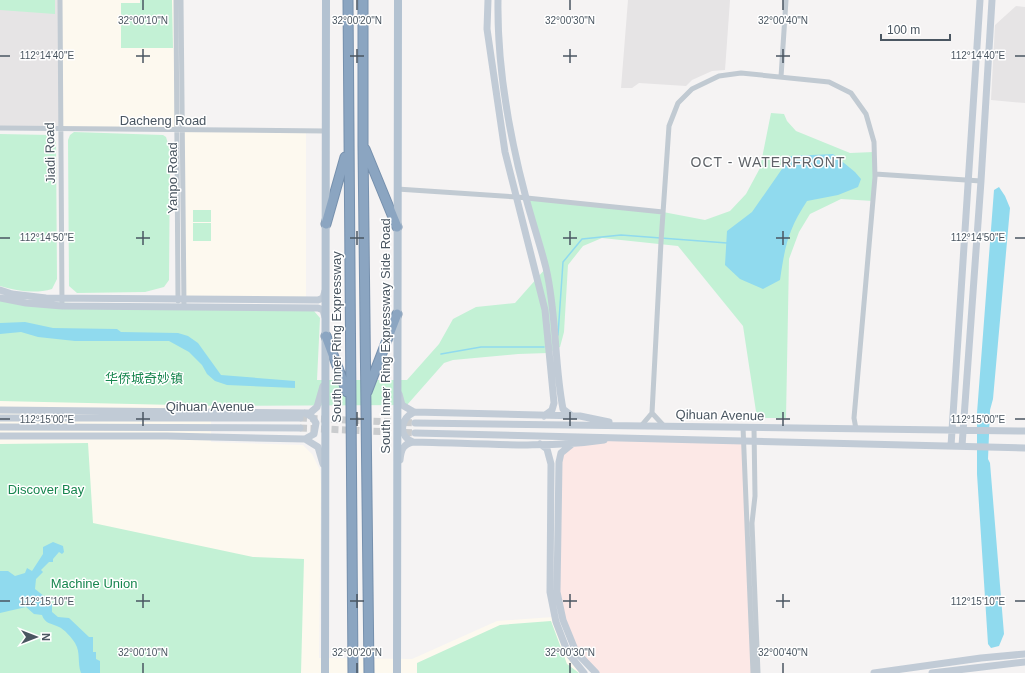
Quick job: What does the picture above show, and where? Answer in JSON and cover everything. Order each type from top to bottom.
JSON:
[{"type":"highway","name":"South Inner Ring Expressway","points":[[348,0],[352,671]]},
{"type":"highway","points":[[363,0],[363,146],[369,673]]},
{"type":"highway","points":[[326,224],[348,146]]},
{"type":"highway","points":[[363,146],[397,228]]},
{"type":"highway","points":[[366,397],[397,314]]},
{"type":"highway","points":[[326,336],[350,398]]},
{"type":"main road","points":[[324,0],[326,12],[326,673]]},
{"type":"main road","name":"South Inner Ring Expressway Side Road","points":[[397,673],[398,0]]},
{"type":"street","name":"Jiadi Road","points":[[60,0],[62,302]]},
{"type":"street","name":"Yanpo Road","points":[[176,0],[180,131]]},
{"type":"street","name":"Yanpo Road","points":[[181,0],[181,303]]},
{"type":"street","points":[[488,0],[487,29],[505,152],[545,310],[554,403],[552,410],[544,416]]},
{"type":"street","points":[[498,0],[498,29],[503,80],[515,150],[526,198],[546,268],[554,306],[563,409],[572,416]]},
{"type":"street","points":[[781,77],[786,0]]},
{"type":"street","points":[[951,446],[970,180],[980,0]]},
{"type":"street","points":[[962,446],[992,0]]},
{"type":"street","points":[[641,426],[652,413],[669,126],[678,103],[692,88],[719,76],[741,73],[829,82],[851,93],[866,114],[874,142],[875,174],[854,418],[856,428]]},
{"type":"street","name":"Dacheng Road","points":[[0,128],[61,130],[326,131]]},
{"type":"street","points":[[875,174],[981,180]]},
{"type":"street","points":[[398,189],[517,197],[663,212]]},
{"type":"street","points":[[181,303],[320,300],[326,289]]},
{"type":"street","points":[[0,290],[62,302]]},
{"type":"street","points":[[0,298],[26,303],[181,303],[318,308],[323,310],[326,318]]},
{"type":"street","points":[[302,416],[310,413],[317,407],[326,376]]},
{"type":"street","points":[[397,386],[402,405],[414,412]]},
{"type":"street","points":[[0,410],[150,410],[302,416],[312,417],[316,428],[314,434],[305,439],[88,435],[0,436]]},
{"type":"street","points":[[70,418],[88,410]]},
{"type":"street","points":[[150,410],[168,418]]},
{"type":"street","points":[[625,437],[572,444],[413,442],[408,440],[402,427],[408,415],[414,412],[572,416],[627,426]]},
{"type":"street","points":[[652,413],[664,426]]},
{"type":"street","name":"Qihuan Avenue","points":[[0,418],[302,416]]},
{"type":"street","name":"Qihuan Avenue","points":[[415,423],[1025,431]]},
{"type":"street","name":"Qihuan Avenue","points":[[0,427],[300,428]]},
{"type":"street","points":[[743,427],[753,673]]},
{"type":"street","points":[[72,428],[88,435]]},
{"type":"street","points":[[150,436],[166,428]]},
{"type":"street","points":[[754,428],[755,496],[752,523],[758,673]]},
{"type":"street","name":"Qihuan Avenue","points":[[415,433],[1025,448]]},
{"type":"street","points":[[305,439],[318,447],[322,458],[326,485]]},
{"type":"street","points":[[397,478],[401,451],[404,446],[413,442]]},
{"type":"street","points":[[540,444],[547,449],[551,464],[550,592],[556,622],[568,654],[584,673]]},
{"type":"street","points":[[572,444],[561,453],[559,462],[557,592],[563,620],[576,652],[596,673]]},
{"type":"street","points":[[874,673],[980,658],[1025,654]]},
{"type":"street","points":[[932,673],[1025,662]]},
{"type":"shaded area","points":[[0,0],[60,0],[61,130],[0,128]]},
{"type":"shaded area","points":[[60,0],[176,0],[177,131],[61,130]]},
{"type":"shaded area","points":[[628,0],[730,0],[725,70],[712,71],[692,80],[686,86],[639,83],[632,88],[621,88]]},
{"type":"shaded area","points":[[1016,6],[1025,7],[1025,103],[991,100],[995,25]]},
{"type":"shaded area","points":[[183,131],[306,131],[306,300],[184,299]]},
{"type":"shaded area","points":[[0,334],[211,403],[211,442],[303,445],[312,454],[320,470],[321,484],[319,658],[412,659],[497,621],[553,617],[581,673],[0,673]]},
{"type":"shaded area","points":[[625,437],[744,440],[753,673],[596,673],[576,652],[557,592],[559,462],[566,448]]},
{"type":"green space","points":[[0,0],[55,0],[55,14],[0,10]]},
{"type":"green space","points":[[140,0],[172,0],[173,48],[121,48],[121,3],[140,3]]},
{"type":"green space","name":"华侨城奇妙镇","points":[[771,113],[784,114],[787,121],[796,131],[850,153],[874,152],[873,201],[841,199],[810,214],[799,232],[789,259],[786,418],[757,418],[743,326],[678,246],[602,238],[583,246],[568,265],[564,332],[560,347],[548,353],[518,354],[453,360],[444,363],[407,405],[220,406],[0,401],[0,298],[11,301],[314,311],[320,318],[317,380],[407,380],[439,344],[453,319],[476,307],[515,303],[546,268],[526,199],[663,212],[705,220],[730,211],[746,194],[760,168]]},
{"type":"green space","points":[[74,132],[163,135],[166,137],[170,150],[169,280],[164,287],[145,292],[77,293],[69,286],[68,140],[70,135]]},
{"type":"green space","points":[[0,134],[50,135],[56,141],[57,279],[52,289],[46,291],[26,291],[0,286]]},
{"type":"green space","points":[[193,210],[211,210],[211,222],[193,222]]},
{"type":"green space","points":[[193,223],[211,223],[211,241],[193,241]]},
{"type":"green space","points":[[88,443],[93,523],[253,557],[304,559],[301,673],[0,673],[0,444]]},
{"type":"green space","points":[[551,621],[567,664],[579,673],[417,673],[417,663],[500,625]]},
{"type":"water","points":[[833,154],[855,172],[861,179],[858,187],[838,195],[807,201],[791,230],[780,280],[763,289],[740,279],[725,265],[727,231],[752,212],[791,156]]},
{"type":"water","points":[[999,187],[1010,208],[993,399],[990,410],[988,459],[990,463],[1004,634],[999,646],[991,648],[988,644],[977,474],[977,413],[994,190]]},
{"type":"water","points":[[25,322],[53,328],[117,329],[121,332],[178,333],[188,336],[198,343],[221,375],[295,381],[295,388],[227,385],[215,381],[207,374],[202,365],[189,352],[169,341],[75,341],[38,337],[21,332],[0,334],[0,323]]},
{"type":"water","points":[[53,542],[63,546],[64,552],[62,554],[59,552],[53,559],[53,562],[49,562],[41,570],[43,572],[36,579],[35,589],[49,600],[49,604],[52,604],[52,612],[58,617],[69,618],[89,637],[93,637],[93,652],[96,652],[96,659],[100,661],[100,673],[81,673],[78,650],[74,641],[61,628],[47,622],[42,615],[34,614],[26,607],[0,613],[0,571],[8,571],[15,576],[25,573],[27,568],[32,571],[43,554],[43,547]]},
{"type":"waterway","points":[[558,335],[563,262],[582,239],[621,235],[727,243]]},
{"type":"waterway","points":[[441,354],[481,347],[544,347]]},
{"type":"tunnel","points":[[300,418],[415,423]]},
{"type":"tunnel","points":[[300,428],[415,433]]},
{"type":"district","name":"OCT - WATERFRONT","points":[[768,162]]},
{"type":"park label","name":"Discover Bay","points":[[46,489]]},
{"type":"park label","name":"Machine Union","points":[[94,583]]}]
